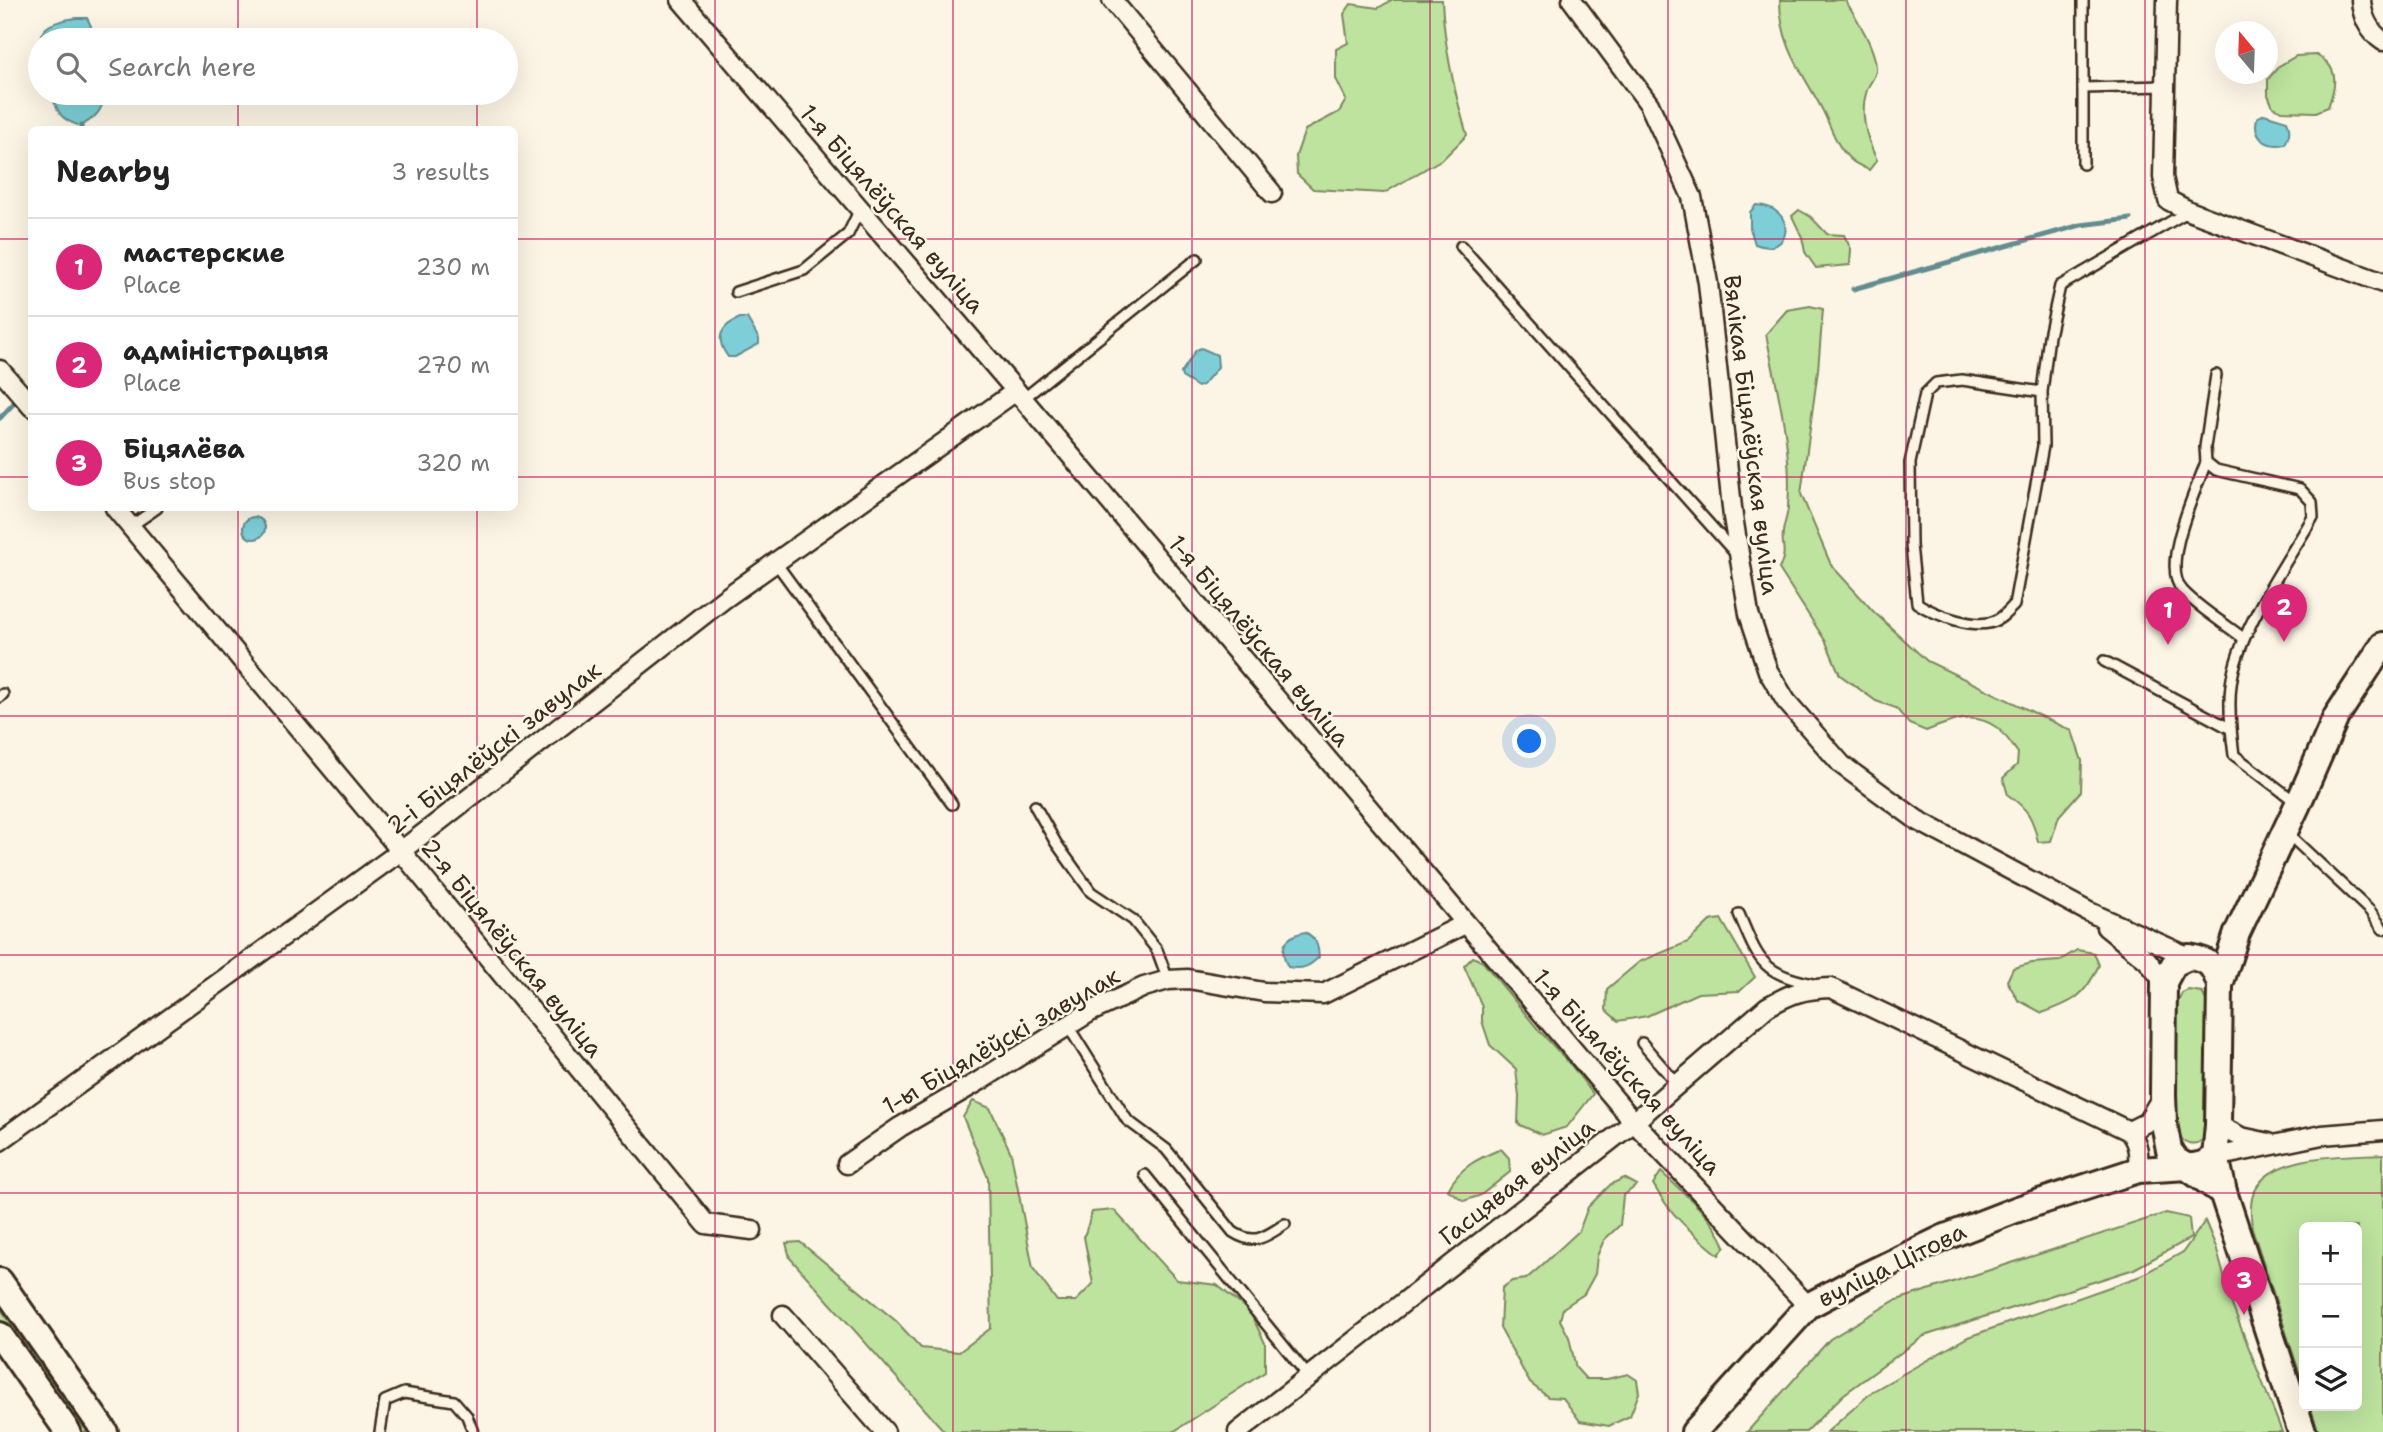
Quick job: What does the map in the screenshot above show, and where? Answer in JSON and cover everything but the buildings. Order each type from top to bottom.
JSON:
[{"type":"main road","points":[[2302,1432],[2223,1192],[2215,1157],[2220,985],[2237,933],[2336,717],[2383,645]]},
{"type":"main road","points":[[2223,1192],[2176,1160],[2169,1150],[2163,1095],[2164,982],[2174,964],[2196,958],[2237,933]]},
{"type":"main road","points":[[2196,958],[2214,968],[2220,985]]},
{"type":"main road","points":[[2138,1170],[2156,1145],[2164,1123]]},
{"type":"main road","name":"вуліца Цітова","points":[[1694,1432],[1808,1306],[1942,1238],[2018,1209],[2138,1170],[2188,1167],[2204,1164],[2215,1157]]},
{"type":"main road","points":[[0,1281],[105,1432]]},
{"type":"main road","points":[[0,1335],[68,1432]]},
{"type":"street","name":"1-я Біцялёўская вуліца","points":[[681,0],[1019,395],[1633,1122],[1808,1306]]},
{"type":"street","points":[[1112,0],[1272,193]]},
{"type":"street","name":"Вялікая Біцялёўская вуліца","points":[[1572,0],[1649,104],[1692,197],[1708,283],[1733,517],[1749,614],[1768,671],[1786,701],[1842,765],[1917,820],[2087,911],[2196,958]]},
{"type":"street","points":[[2167,0],[2163,177],[2168,200],[2189,211],[2383,283]]},
{"type":"street","points":[[2361,0],[2362,13],[2374,36],[2383,41]]},
{"type":"street","points":[[0,370],[28,402]]},
{"type":"street","name":"2-і Біцялёўскі завулак","points":[[0,1140],[401,851],[724,599],[1019,395]]},
{"type":"street","name":"2-я Біцялёўская вуліца","points":[[118,511],[401,851],[706,1224],[752,1230]]},
{"type":"street","name":"Вялікая Біцялёўская вуліца","points":[[2087,911],[2147,960],[2164,982]]},
{"type":"street","name":"1-ы Біцялёўскі завулак","points":[[846,1164],[900,1127],[1068,1026],[1144,987],[1168,979],[1188,979],[1264,992],[1323,994],[1465,924]]},
{"type":"street","points":[[1830,988],[2129,1131],[2137,1142],[2138,1170]]},
{"type":"street","name":"Гасцявая вуліца","points":[[1238,1432],[1633,1122],[1767,1007],[1803,989],[1830,988]]},
{"type":"street","points":[[2129,1131],[2147,1122],[2163,1095]]},
{"type":"street","points":[[2218,1125],[2241,1137],[2276,1144]]},
{"type":"street","points":[[2215,1157],[2322,1135],[2383,1130]]},
{"type":"street","points":[[783,1315],[886,1432]]},
{"type":"lane","points":[[2083,0],[2083,163]]},
{"type":"lane","points":[[2083,88],[2165,86]]},
{"type":"lane","points":[[736,292],[804,270],[848,234],[860,209]]},
{"type":"lane","points":[[2042,392],[1962,380],[1936,383],[1925,394],[1910,463],[1911,545],[1917,603],[1932,613],[1965,623],[1996,621],[2014,605],[2043,446],[2042,392],[2049,336],[2060,286],[2189,211]]},
{"type":"lane","points":[[1461,246],[1740,558]]},
{"type":"lane","points":[[1019,395],[1197,259]]},
{"type":"lane","points":[[2216,376],[2205,447],[2206,462],[2177,545],[2175,571],[2181,589],[2244,638]]},
{"type":"lane","points":[[2206,462],[2216,470],[2300,489],[2312,502],[2313,517],[2244,638],[2231,685],[2234,755],[2298,804]]},
{"type":"lane","points":[[131,526],[153,511]]},
{"type":"lane","points":[[776,563],[951,804]]},
{"type":"lane","points":[[2104,661],[2231,729]]},
{"type":"lane","points":[[1035,806],[1056,843],[1091,891],[1133,920],[1157,950],[1168,979]]},
{"type":"lane","points":[[2285,830],[2370,911],[2383,929]]},
{"type":"lane","points":[[1739,914],[1763,964],[1786,978],[1830,988]]},
{"type":"lane","points":[[1068,1026],[1127,1120],[1166,1149],[1233,1232],[1245,1240],[1255,1240],[1285,1224]]},
{"type":"lane","points":[[1642,1044],[1677,1084]]},
{"type":"lane","points":[[1144,1175],[1309,1377]]},
{"type":"lane","points":[[380,1432],[385,1401],[404,1394],[454,1401],[467,1416],[473,1432]]},
{"type":"green space","points":[[1392,0],[1442,0],[1450,68],[1467,135],[1444,158],[1384,193],[1313,189],[1297,174],[1296,156],[1305,130],[1339,112],[1346,100],[1336,79],[1336,49],[1348,43],[1344,14],[1351,4],[1378,8]]},
{"type":"green space","points":[[1780,0],[1845,0],[1865,34],[1876,70],[1867,90],[1864,108],[1867,135],[1877,160],[1869,170],[1852,161],[1837,142],[1788,45]]},
{"type":"green space","points":[[2316,55],[2329,65],[2334,83],[2328,107],[2316,112],[2282,111],[2273,107],[2268,95],[2268,84],[2278,84],[2278,67],[2296,56]]},
{"type":"green space","points":[[1799,210],[1811,217],[1827,234],[1844,235],[1851,249],[1850,265],[1816,268],[1805,252],[1802,237],[1792,216]]},
{"type":"green space","points":[[1810,306],[1823,309],[1818,370],[1801,494],[1831,565],[1874,612],[1927,661],[2072,731],[2082,761],[2081,791],[2059,816],[2051,841],[2038,842],[2029,815],[2008,795],[2003,778],[2017,765],[2018,753],[2002,732],[1979,719],[1961,719],[1926,731],[1909,724],[1896,708],[1876,701],[1840,675],[1826,642],[1779,569],[1784,553],[1783,532],[1788,509],[1788,463],[1783,419],[1766,334],[1787,310]]},
{"type":"green space","points":[[1721,919],[1755,977],[1740,991],[1698,993],[1647,1016],[1618,1021],[1606,1010],[1607,989],[1639,962],[1688,942],[1710,921]]},
{"type":"green space","points":[[2077,950],[2094,953],[2099,965],[2083,991],[2070,1001],[2042,1013],[2018,1000],[2007,981],[2013,968],[2059,961]]},
{"type":"green space","points":[[1473,957],[1483,962],[1593,1094],[1567,1127],[1542,1135],[1518,1124],[1516,1069],[1490,1045],[1482,1021],[1482,1006],[1464,966]]},
{"type":"green space","points":[[2188,990],[2202,992],[2208,1005],[2207,1135],[2194,1143],[2185,1142],[2176,1129],[2176,1006],[2182,993]]},
{"type":"green space","points":[[973,1101],[990,1108],[1011,1153],[1033,1268],[1057,1301],[1076,1301],[1093,1284],[1084,1237],[1092,1212],[1114,1210],[1177,1280],[1217,1285],[1250,1312],[1265,1343],[1265,1372],[1173,1432],[945,1432],[790,1258],[786,1243],[800,1242],[896,1321],[921,1348],[959,1352],[991,1328],[988,1178],[963,1117]]},
{"type":"green space","points":[[1501,1149],[1509,1158],[1510,1172],[1481,1195],[1464,1201],[1448,1190],[1464,1169]]},
{"type":"green space","points":[[2383,1154],[2383,1432],[2319,1432],[2312,1411],[2362,1411],[2362,1222],[2299,1222],[2299,1372],[2252,1228],[2252,1199],[2264,1178],[2294,1163],[2331,1157]]},
{"type":"green space","points":[[1661,1172],[1697,1206],[1720,1235],[1725,1246],[1719,1255],[1682,1223],[1660,1195],[1653,1184]]},
{"type":"green space","points":[[1624,1178],[1637,1185],[1623,1196],[1620,1225],[1604,1240],[1597,1256],[1595,1274],[1584,1294],[1563,1308],[1560,1320],[1569,1337],[1576,1368],[1586,1379],[1607,1379],[1628,1374],[1637,1380],[1639,1393],[1630,1416],[1609,1426],[1580,1421],[1563,1398],[1548,1397],[1530,1383],[1500,1328],[1502,1288],[1512,1281],[1526,1279],[1540,1267],[1579,1231],[1588,1207],[1611,1184]]},
{"type":"green space","points":[[2166,1213],[2189,1218],[2191,1238],[2134,1269],[1924,1336],[1843,1395],[1806,1432],[1747,1432],[1830,1339],[1894,1301]]},
{"type":"green space","points":[[2205,1221],[2216,1247],[2232,1305],[2282,1432],[1827,1432],[1873,1391],[1968,1337],[2138,1277],[2183,1252]]},
{"type":"green space","points":[[0,1308],[88,1432],[80,1432],[0,1320]]},
{"type":"water","points":[[76,18],[87,18],[91,26],[46,28]]},
{"type":"water","points":[[102,105],[98,113],[81,126],[68,121],[56,106]]},
{"type":"water","points":[[2264,114],[2287,121],[2289,132],[2285,144],[2267,143],[2259,136],[2257,118]]},
{"type":"water","points":[[1756,205],[1770,208],[1779,214],[1784,222],[1786,230],[1783,239],[1777,244],[1768,247],[1755,244],[1750,228],[1750,212]]},
{"type":"water","points":[[740,318],[747,318],[759,344],[735,357],[728,357],[721,344],[722,333],[728,325]]},
{"type":"water","points":[[1201,348],[1217,355],[1218,367],[1203,385],[1198,387],[1182,377],[1181,373],[1196,350]]},
{"type":"water","points":[[254,517],[262,520],[265,528],[262,536],[254,539],[246,536],[243,528],[246,520]]},
{"type":"water","points":[[1305,932],[1316,942],[1319,957],[1305,967],[1288,967],[1283,954],[1285,944],[1292,937]]},
{"type":"waterway","points":[[1853,289],[2081,225],[2130,219]]},
{"type":"waterway","points":[[0,418],[15,402]]},
{"type":"place","name":"адміністрацыя","points":[[2284,642]]},
{"type":"place","name":"мастерские","points":[[2168,645]]},
{"type":"place","name":"Біцялёва","points":[[2244,1315]]}]
